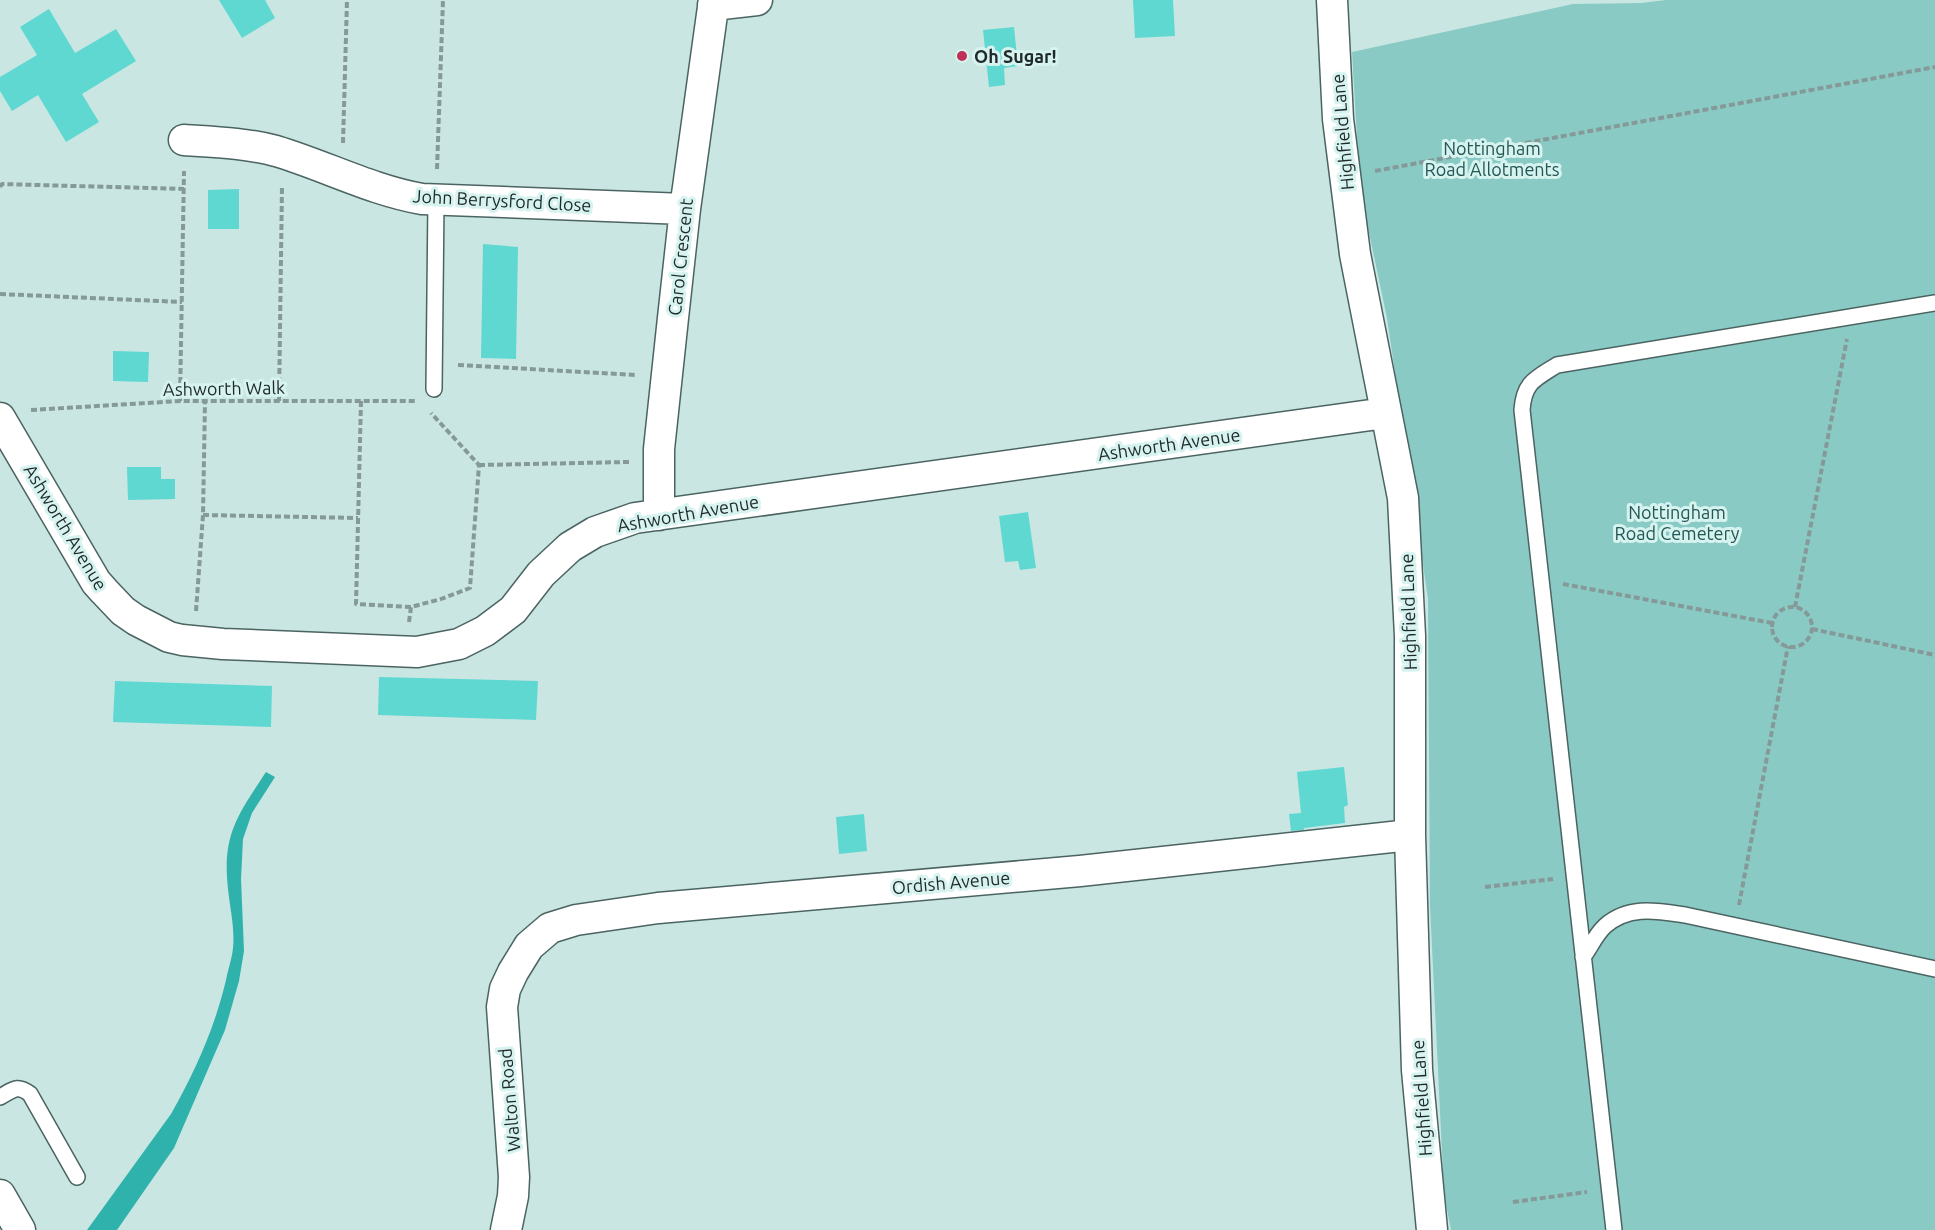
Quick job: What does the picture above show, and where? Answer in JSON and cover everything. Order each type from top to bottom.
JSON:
[{"type":"street","points":[[713,2],[757,0]]},
{"type":"street","name":"Highfield Lane","points":[[1332,0],[1338,119],[1355,254],[1403,498],[1410,636],[1410,835],[1417,1070],[1432,1230]]},
{"type":"street","name":"Carol Crescent","points":[[658,515],[659,462],[666,377],[685,209],[713,2]]},
{"type":"street","name":"John Berrysford Close","points":[[184,140],[253,145],[392,193],[436,200],[685,209]]},
{"type":"street","name":"Ashworth Avenue","points":[[11,414],[96,582],[123,611],[146,626],[169,637],[193,642],[417,651],[459,644],[475,637],[513,610],[541,574],[570,547],[596,532],[635,518],[1385,413]]},
{"type":"street","name":"Ordish Avenue","points":[[513,972],[520,957],[539,936],[550,928],[576,920],[658,908],[1080,871],[1410,835]]},
{"type":"street","name":"Walton Road","points":[[506,1230],[513,1196],[514,1177],[502,1007],[505,989],[513,972]]},
{"type":"street","points":[[0,1195],[20,1230]]},
{"type":"lane","points":[[434,389],[436,200]]},
{"type":"lane","points":[[1614,1230],[1522,410],[1523,394],[1534,379],[1557,364],[1935,303]]},
{"type":"lane","points":[[1583,957],[1604,927],[1628,913],[1651,910],[1935,969]]},
{"type":"lane","points":[[0,1097],[18,1088],[30,1094],[77,1177]]},
{"type":"path","points":[[342,175],[347,0]]},
{"type":"path","points":[[436,200],[443,0]]},
{"type":"path","points":[[1345,178],[1384,168],[1935,67]]},
{"type":"path","points":[[180,401],[184,140]]},
{"type":"path","points":[[279,401],[283,154]]},
{"type":"path","points":[[0,187],[2,184],[184,189]]},
{"type":"path","points":[[0,294],[182,302]]},
{"type":"path","points":[[1796,607],[1851,315]]},
{"type":"path","points":[[434,364],[666,377]]},
{"type":"path","points":[[420,401],[435,401],[434,389]]},
{"type":"path","name":"Ashworth Walk","points":[[11,414],[180,401],[420,401]]},
{"type":"path","points":[[193,642],[203,515],[205,401]]},
{"type":"path","points":[[361,401],[356,604],[411,607],[470,588],[479,465],[420,401]]},
{"type":"path","points":[[479,465],[659,462]]},
{"type":"path","points":[[203,515],[358,518]]},
{"type":"path","points":[[1541,580],[1772,623]]},
{"type":"path","points":[[404,651],[411,607]]},
{"type":"path","points":[[1789,607],[1796,607],[1810,617],[1812,629],[1806,641],[1795,646],[1788,646],[1777,640],[1772,623],[1778,612],[1789,607]]},
{"type":"path","points":[[1812,629],[1935,655]]},
{"type":"path","points":[[1735,926],[1788,646]]},
{"type":"path","points":[[1485,887],[1574,877]]},
{"type":"path","points":[[1514,1202],[1609,1189]]},
{"type":"green space","name":"Nottingham Road Cemetery","points":[[1666,0],[1935,0],[1935,1230],[1451,1230],[1444,1194],[1430,906],[1428,599],[1387,318],[1360,190],[1352,52],[1573,4],[1641,3]]},
{"type":"shaded area","points":[[266,772],[275,777],[252,813],[243,839],[241,879],[244,951],[239,981],[225,1030],[174,1148],[117,1230],[87,1230],[171,1114],[196,1066],[210,1032],[233,948],[227,870],[230,840],[240,814]]},
{"type":"building","points":[[219,0],[265,0],[275,18],[242,38]]},
{"type":"building","points":[[1133,0],[1173,0],[1175,36],[1135,38]]},
{"type":"building","points":[[49,9],[75,53],[116,29],[136,61],[82,94],[99,122],[66,142],[38,95],[12,111],[0,91],[0,77],[37,55],[20,27]]},
{"type":"building","points":[[1014,27],[1018,66],[1004,68],[1005,85],[989,87],[983,30]]},
{"type":"building","points":[[239,189],[239,229],[208,229],[208,190]]},
{"type":"building","points":[[483,244],[518,247],[516,359],[481,358]]},
{"type":"building","points":[[113,351],[149,352],[148,382],[113,381]]},
{"type":"building","points":[[127,467],[161,467],[161,479],[175,479],[175,499],[128,500]]},
{"type":"building","points":[[1028,512],[1036,568],[1020,570],[1018,561],[1005,562],[999,516]]},
{"type":"building","points":[[379,677],[538,681],[536,720],[378,715]]},
{"type":"building","points":[[115,681],[272,686],[271,727],[113,722]]},
{"type":"building","points":[[1344,767],[1348,805],[1344,807],[1345,823],[1291,831],[1289,814],[1301,813],[1297,772]]},
{"type":"building","points":[[864,814],[867,851],[839,854],[836,817]]},
{"type":"place","name":"Oh Sugar!","points":[[962,56]]},
{"type":"park label","name":"Nottingham Road Allotments","points":[[1492,158]]}]
